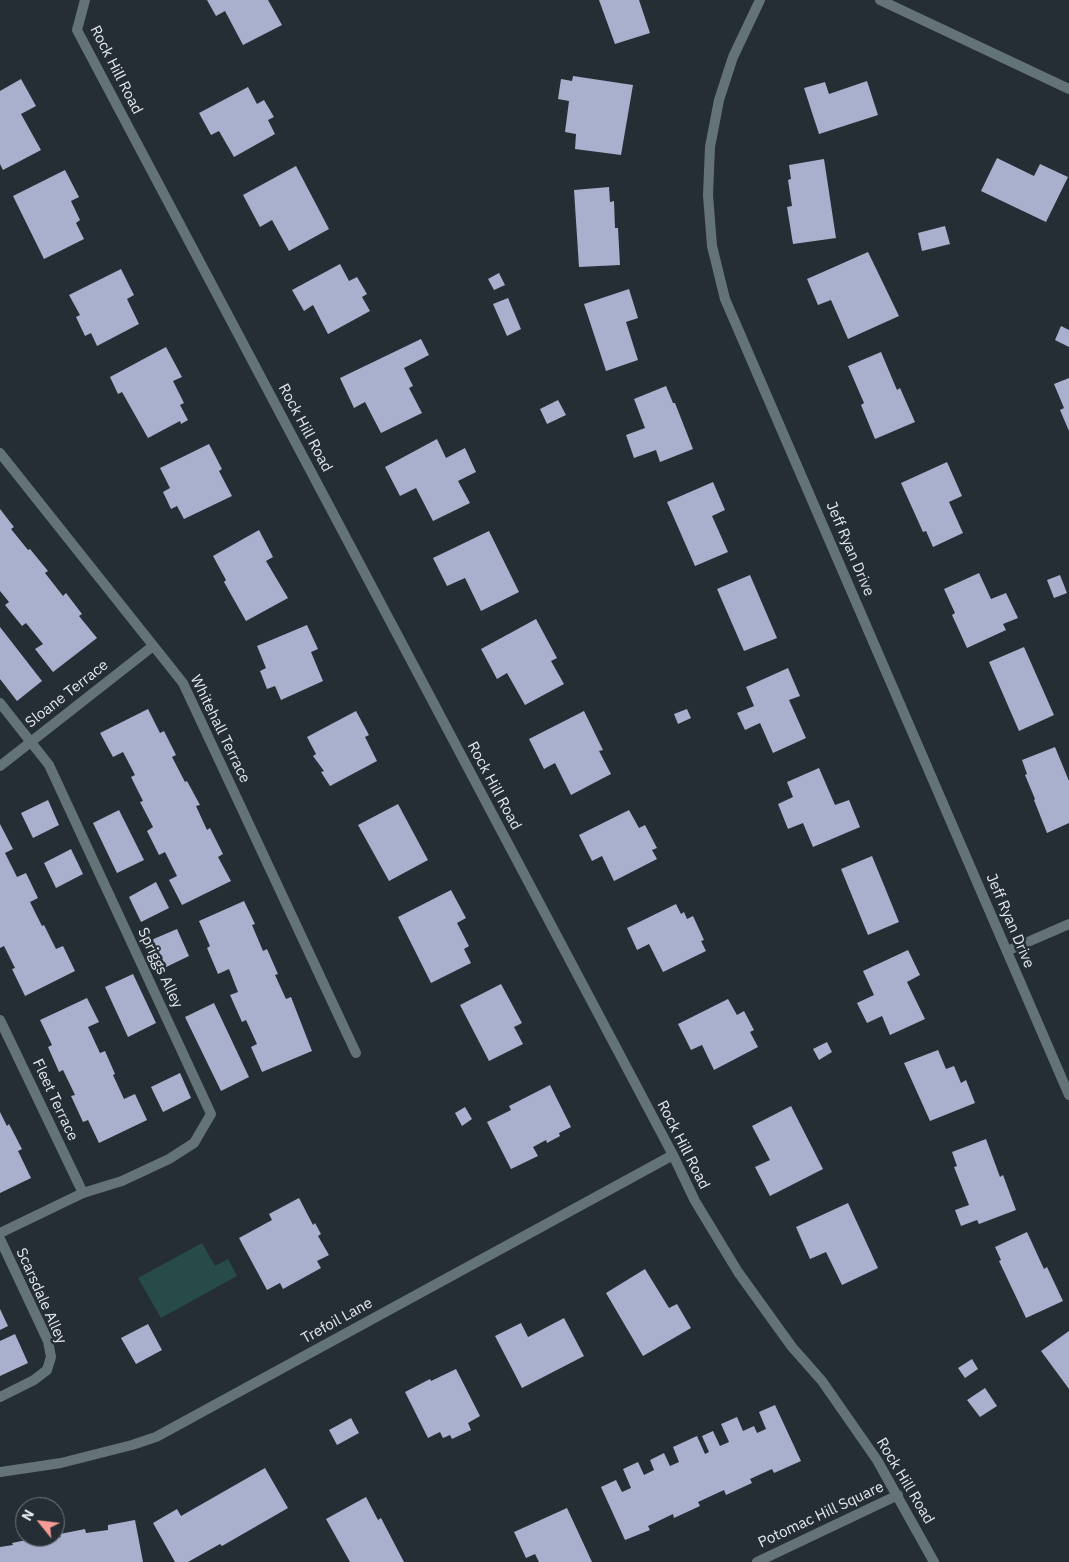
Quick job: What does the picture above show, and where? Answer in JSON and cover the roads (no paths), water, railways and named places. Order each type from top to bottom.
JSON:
[{"type":"street","name":"Rock Hill Road","points":[[85,0],[77,30],[695,1201],[738,1272],[792,1347],[822,1381],[877,1460],[934,1562]]},
{"type":"street","name":"Jeff Ryan Drive","points":[[760,0],[733,57],[719,100],[710,147],[708,195],[712,246],[725,299],[1069,1095]]},
{"type":"street","points":[[880,0],[1069,89]]},
{"type":"street","name":"Whitehall Terrace","points":[[0,453],[183,683],[356,1053]]},
{"type":"street","name":"Sloane Terrace","points":[[0,766],[153,646]]},
{"type":"street","name":"Spriggs Alley","points":[[0,703],[49,765],[212,1114],[194,1143],[169,1159],[122,1181],[83,1193]]},
{"type":"street","points":[[1007,952],[1069,924]]},
{"type":"street","name":"Fleet Terrace","points":[[0,1020],[83,1193]]},
{"type":"street","name":"Trefoil Lane","points":[[0,1472],[61,1464],[156,1437],[672,1155]]},
{"type":"street","points":[[0,1233],[83,1193]]},
{"type":"street","name":"Scarsdale Alley","points":[[0,1239],[48,1341],[51,1357],[46,1370],[34,1380],[0,1397]]},
{"type":"street","name":"Potomac Hill Square","points":[[757,1562],[898,1495]]}]
